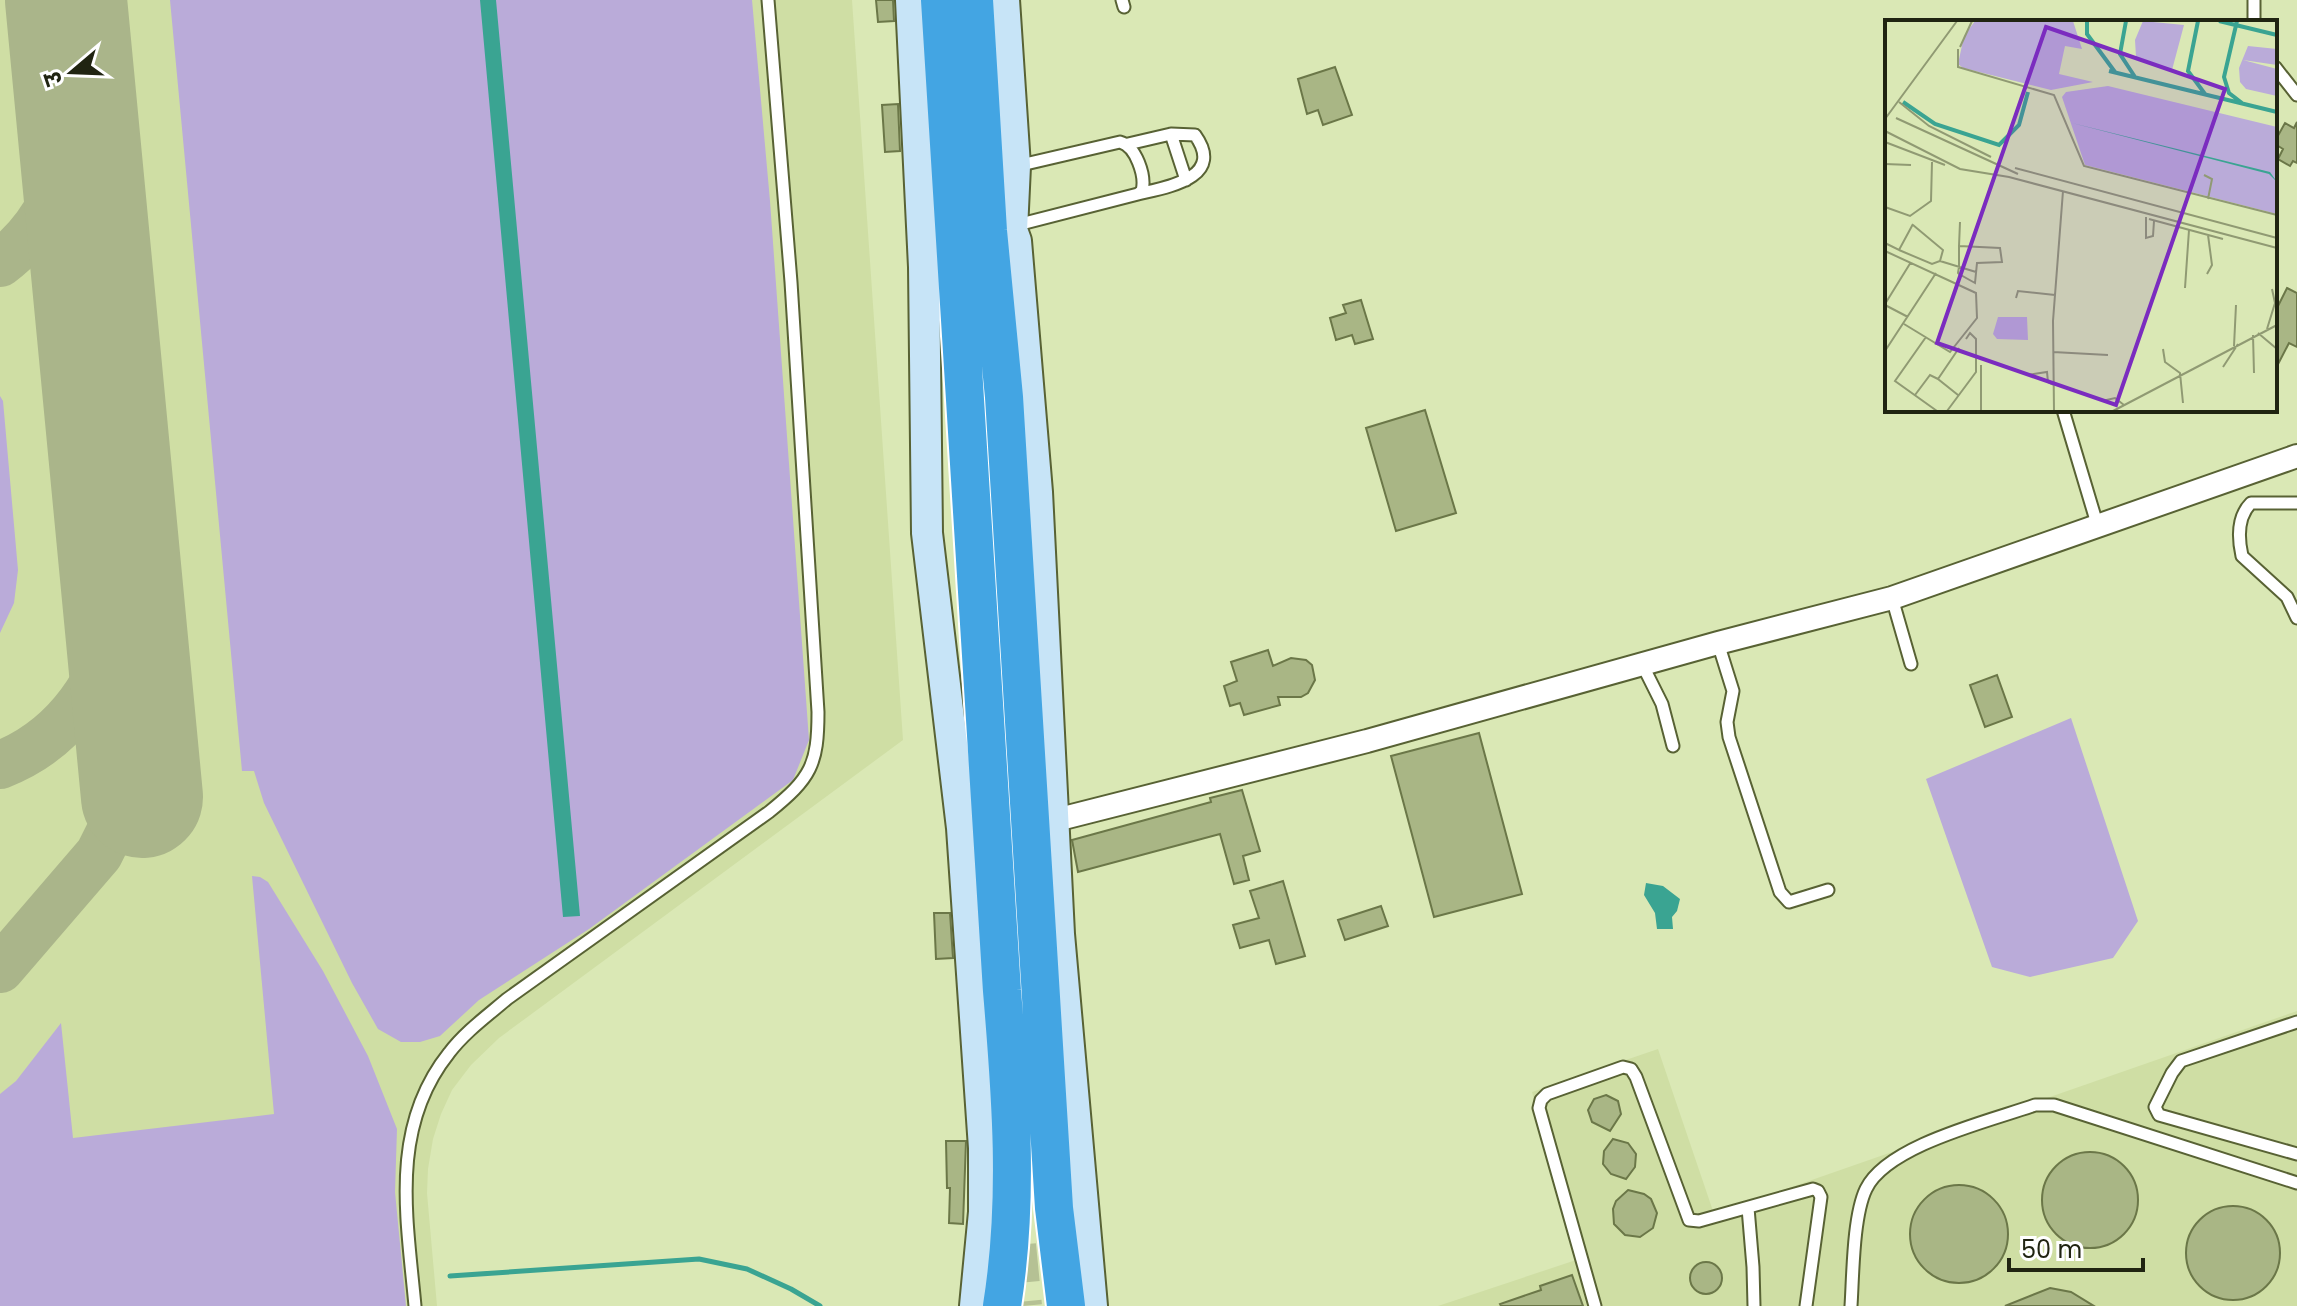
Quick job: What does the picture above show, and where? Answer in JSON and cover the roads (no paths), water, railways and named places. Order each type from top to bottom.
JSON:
[{"type":"highway","points":[[940,0],[1000,963],[1013,1122],[1013,1217],[993,1305]]},
{"type":"highway","points":[[974,0],[1004,229],[1004,397],[1040,824],[1054,1208],[1066,1306]]},
{"type":"street","points":[[911,0],[924,267],[927,544],[962,828],[984,1148],[983,1228],[993,1305]]},
{"type":"street","points":[[1004,0],[1015,166],[1004,229]]},
{"type":"street","points":[[1092,1306],[1060,949],[1040,824],[1892,598],[2297,456]]},
{"type":"lane","points":[[415,1306],[404,1175],[409,1139],[420,1100],[449,1053],[507,999],[779,804],[800,784],[815,758],[818,712],[791,282],[768,0]]},
{"type":"lane","points":[[2277,70],[2297,95]]},
{"type":"lane","points":[[1004,229],[1186,180],[1202,168],[1205,152],[1195,135],[1171,134],[1128,144],[1120,142],[1015,166]]},
{"type":"lane","points":[[1171,134],[1186,180]]},
{"type":"lane","points":[[1128,144],[1143,179],[1142,191],[1138,194]]},
{"type":"lane","points":[[2064,412],[2098,527]]},
{"type":"lane","points":[[2297,503],[2251,503],[2242,514],[2240,527],[2242,556],[2287,597],[2297,618]]},
{"type":"lane","points":[[1892,598],[1911,664]]},
{"type":"lane","points":[[1718,643],[1733,691],[1727,722],[1729,737],[1780,892],[1784,899],[1795,902],[1828,890]]},
{"type":"lane","points":[[1643,666],[1662,704],[1673,746]]},
{"type":"lane","points":[[2297,1022],[2181,1061],[2155,1107],[2159,1115],[2297,1154]]},
{"type":"lane","points":[[1595,1306],[1539,1108],[1547,1094],[1615,1068],[1631,1069],[1636,1077],[1689,1220],[1699,1221],[1813,1189],[1820,1194],[1806,1306]]},
{"type":"lane","points":[[1851,1306],[1859,1215],[1866,1188],[1885,1165],[1911,1149],[2035,1105],[2054,1105],[2297,1183]]},
{"type":"lane","points":[[1748,1208],[1754,1306]]},
{"type":"water","points":[[480,0],[496,0],[580,916],[563,917]]},
{"type":"water","points":[[1646,883],[1663,886],[1680,899],[1672,917],[1673,929],[1657,929],[1655,913],[1644,895]]},
{"type":"waterway","points":[[450,1276],[699,1259],[747,1269],[820,1306]]},
{"type":"tunnel","points":[[1017,1245],[1023,1306]]}]
